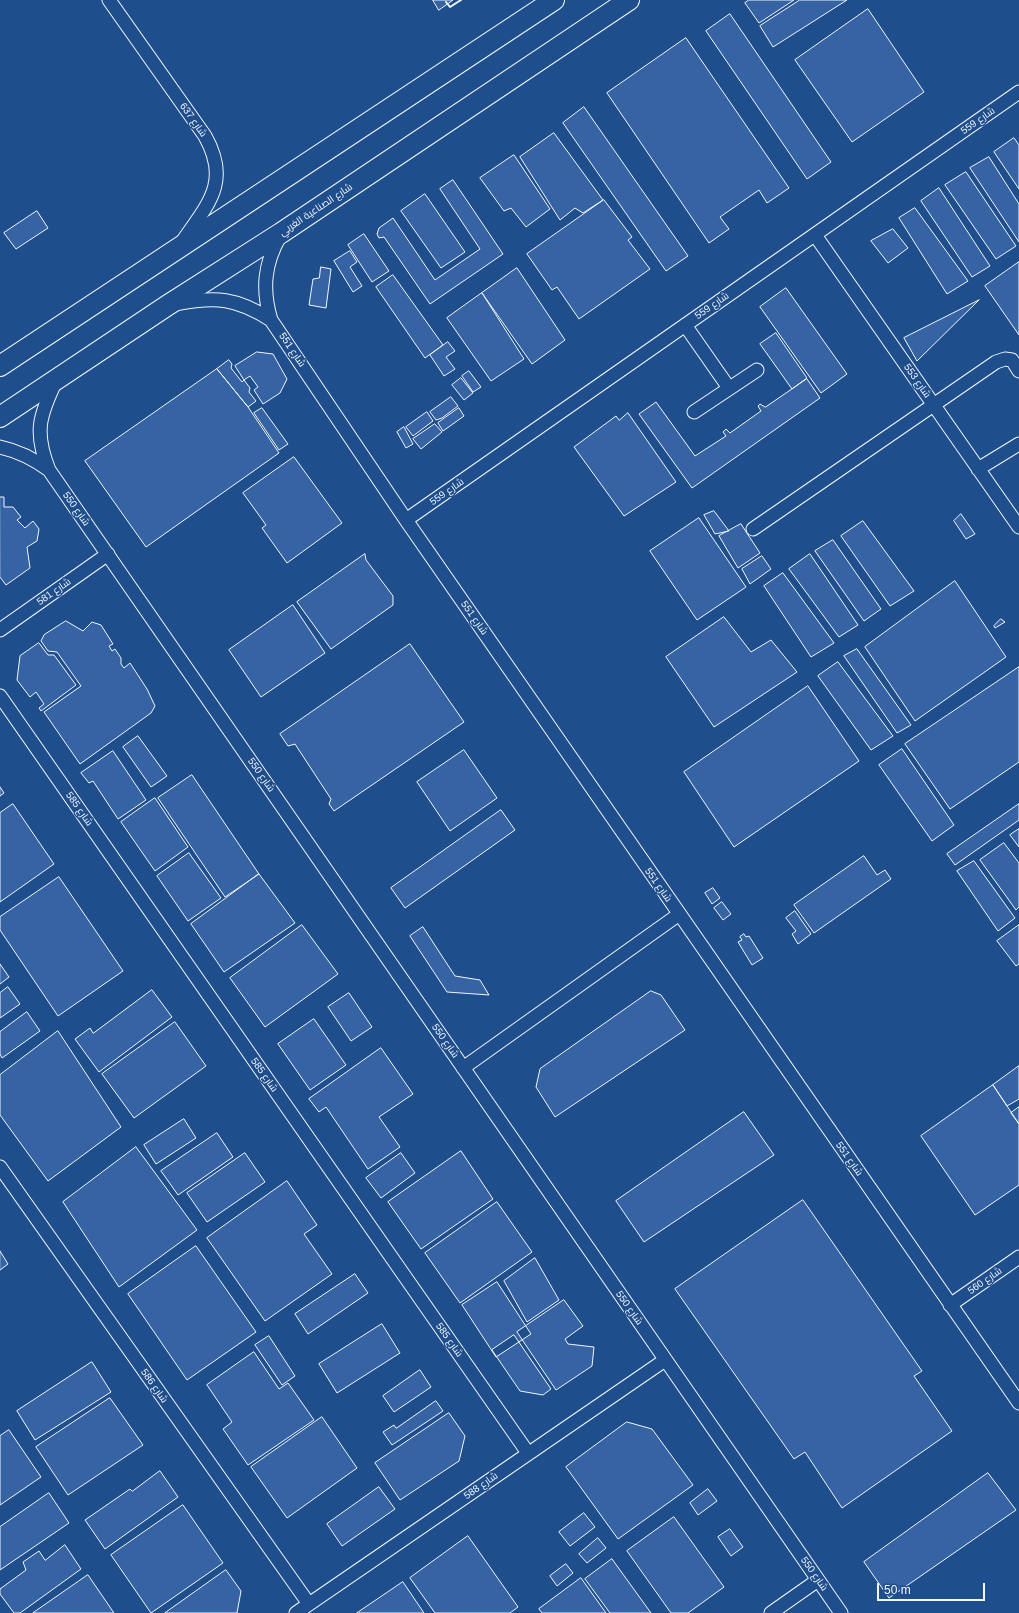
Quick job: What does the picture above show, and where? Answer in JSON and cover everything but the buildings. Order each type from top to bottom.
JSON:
[{"type":"main road","points":[[0,366],[554,0]]},
{"type":"main road","name":"شارع الصناعية الغربي","points":[[0,417],[168,305],[281,233],[629,0]]},
{"type":"street","name":"شارع 637","points":[[109,0],[205,136],[213,152],[217,169],[216,187],[208,203],[178,248]]},
{"type":"street","name":"شارع 559","points":[[406,520],[1019,92]]},
{"type":"street","name":"شارع 551","points":[[281,233],[270,255],[264,285],[266,303],[271,320],[406,520],[678,915],[1019,1403]]},
{"type":"street","name":"شارع 553","points":[[815,234],[1019,527]]},
{"type":"street","name":"شارع 551","points":[[168,305],[210,299],[232,301],[253,308],[271,320]]},
{"type":"street","points":[[686,325],[729,388]]},
{"type":"street","points":[[753,529],[996,362],[1005,359],[1012,360],[1019,371]]},
{"type":"street","points":[[694,412],[757,370]]},
{"type":"street","name":"شارع 550","points":[[57,379],[41,415],[39,434],[42,452],[49,470],[841,1613]]},
{"type":"street","points":[[978,469],[1019,444]]},
{"type":"street","name":"شارع 550","points":[[0,448],[12,450],[31,458],[49,470]]},
{"type":"street","name":"شارع 581","points":[[0,630],[108,554]]},
{"type":"street","name":"شارع 585","points":[[0,696],[528,1453]]},
{"type":"street","points":[[463,1068],[678,915]]},
{"type":"street","name":"شارع 586","points":[[0,1166],[309,1604]]},
{"type":"street","name":"شارع 560","points":[[950,1305],[1019,1257]]},
{"type":"street","name":"شارع 588","points":[[296,1613],[665,1360]]},
{"type":"street","points":[[771,1613],[818,1580]]},
{"type":"wall","points":[[446,2],[450,7],[461,0]]}]
